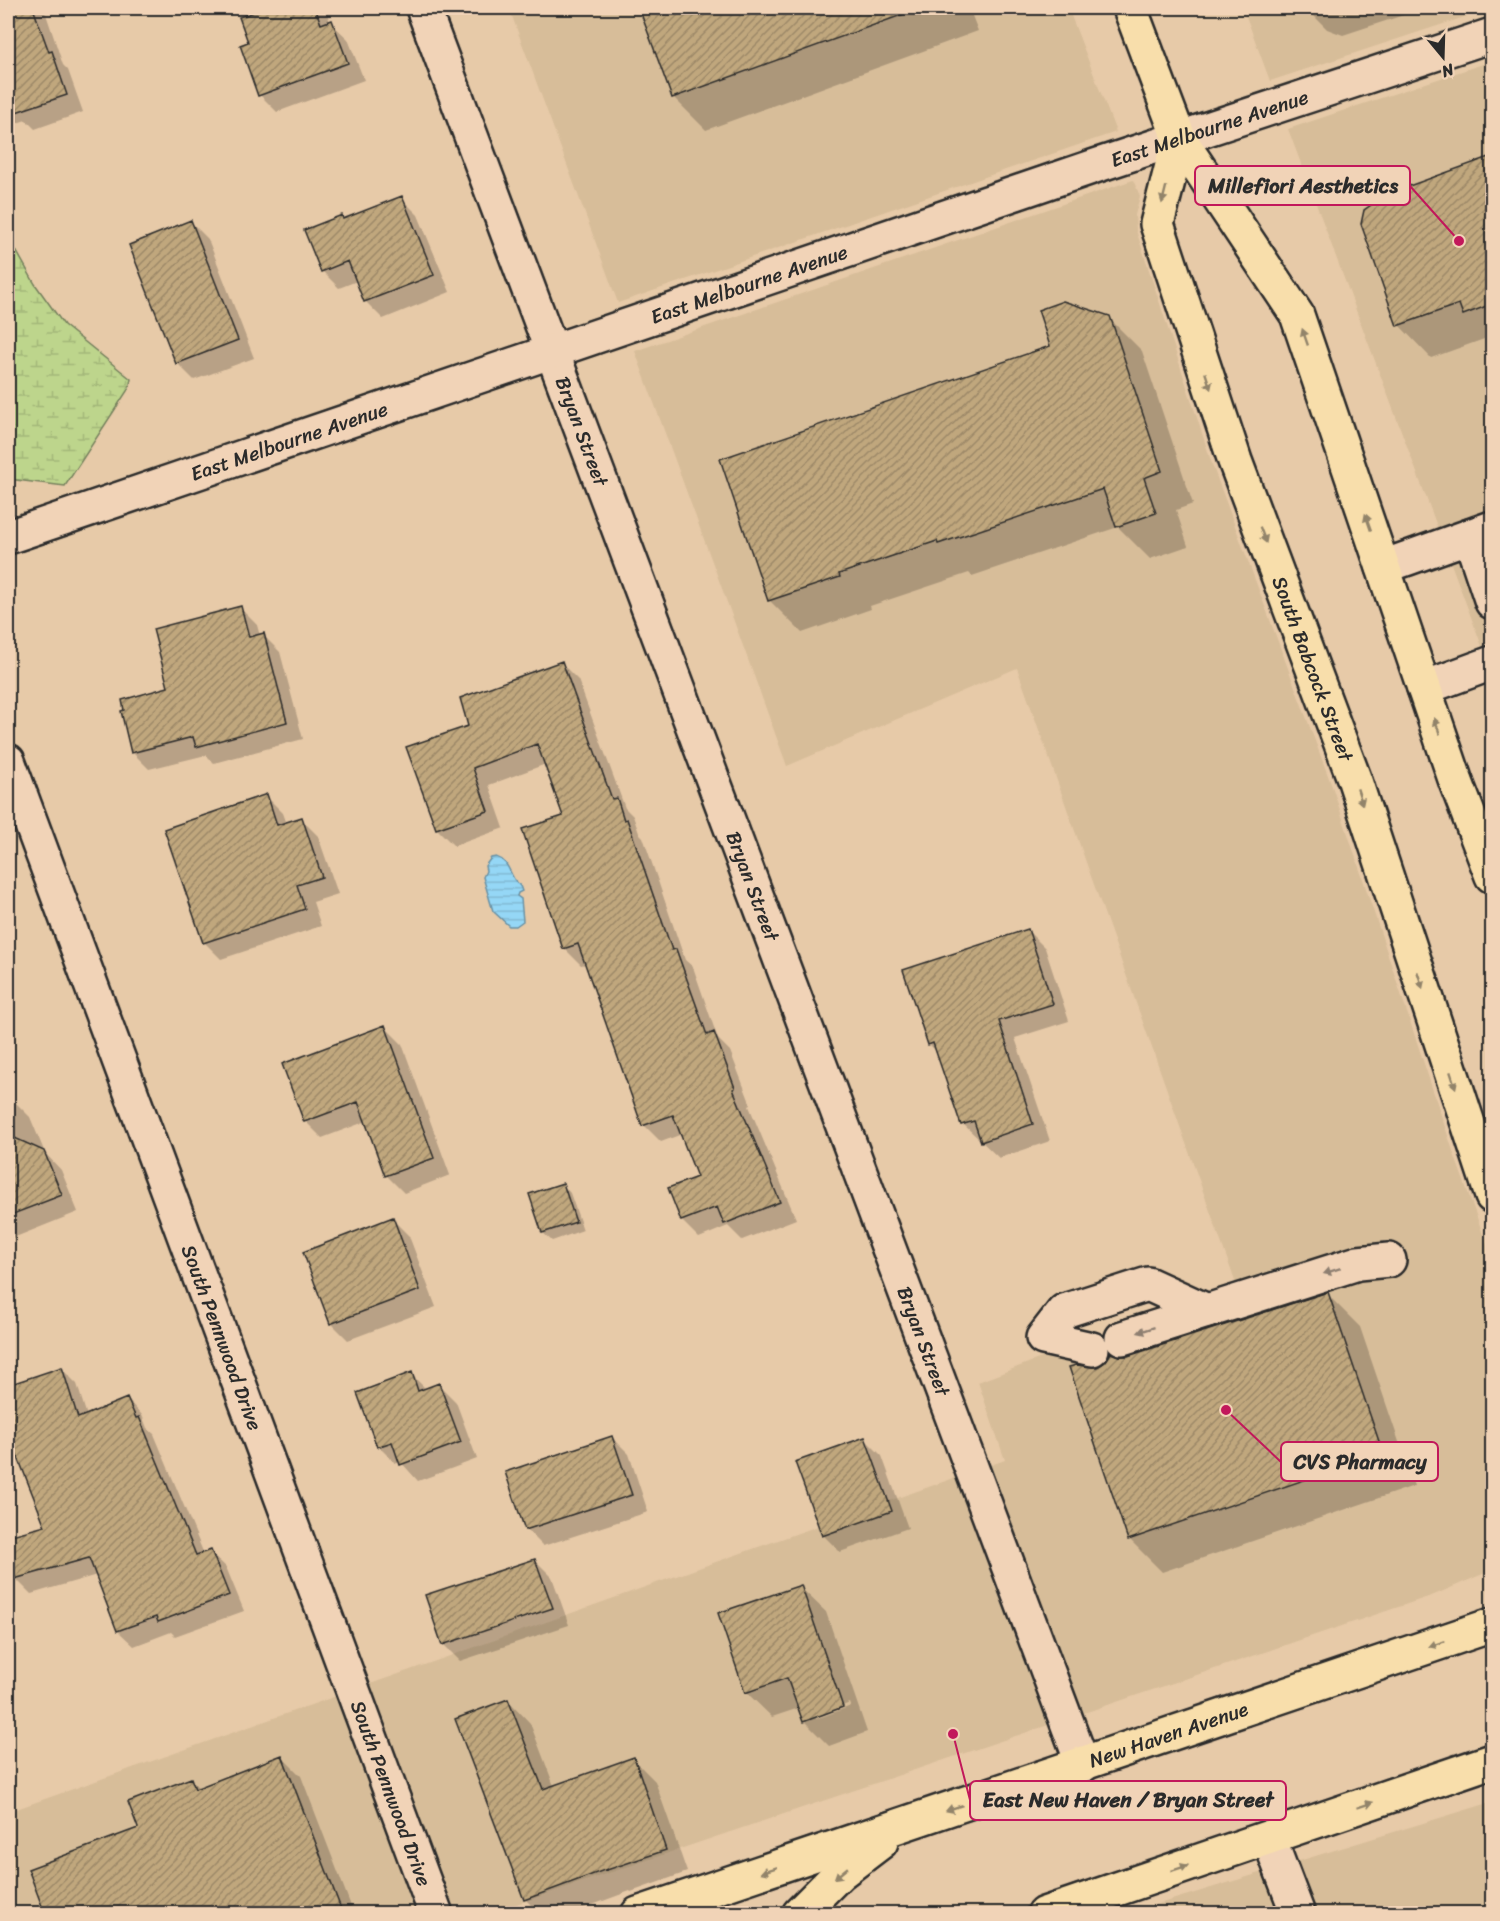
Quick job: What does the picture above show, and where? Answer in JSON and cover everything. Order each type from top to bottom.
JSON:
[{"type":"main road","points":[[1130,8],[1179,138],[1297,315],[1456,782],[1492,876]]},
{"type":"main road","name":"South Babcock Street","points":[[1179,138],[1157,224],[1235,461],[1355,781],[1492,1196]]},
{"type":"main road","name":"New Haven Avenue","points":[[638,1914],[1492,1625]]},
{"type":"main road","points":[[1044,1914],[1492,1761]]},
{"type":"main road","points":[[799,1914],[839,1874],[904,1825]]},
{"type":"street","name":"Bryan Street","points":[[423,8],[1083,1764]]},
{"type":"street","name":"East Melbourne Avenue","points":[[8,537],[1179,138],[1492,35]]},
{"type":"street","points":[[1383,567],[1481,532],[1492,602]]},
{"type":"street","points":[[1424,688],[1492,663]]},
{"type":"street","name":"South Pennwood Drive","points":[[8,761],[436,1914]]},
{"type":"street","points":[[1122,1338],[1358,1263],[1389,1260]]},
{"type":"street","points":[[1092,1349],[1043,1338],[1064,1311],[1148,1284],[1207,1311]]},
{"type":"street","points":[[1269,1838],[1298,1914]]},
{"type":"shaded area","points":[[509,8],[1068,8],[1116,132],[618,303]]},
{"type":"shaded area","points":[[1243,8],[1492,8],[1270,81]]},
{"type":"shaded area","points":[[1492,61],[1492,673],[1288,129]]},
{"type":"shaded area","points":[[1133,180],[1140,196],[1135,215],[1136,230],[1213,467],[1333,789],[1454,1154],[1492,1259],[1492,1570],[1434,1595],[490,1913],[8,1913],[8,1812],[1005,1460],[978,1382],[1236,1284],[1017,668],[787,766],[635,351]]},
{"type":"shaded area","points":[[1492,1802],[1492,1913],[1129,1913]]},
{"type":"green space","points":[[8,236],[35,284],[64,325],[131,379],[129,388],[65,486],[8,479]]},
{"type":"water","points":[[496,857],[505,863],[522,889],[517,896],[521,899],[523,921],[516,926],[509,926],[493,911],[483,877],[486,871],[485,866],[491,858]]},
{"type":"building","points":[[8,8],[33,8],[49,52],[52,51],[67,95],[16,112],[8,87]]},
{"type":"building","points":[[267,8],[315,8],[321,24],[332,20],[348,63],[258,96],[240,45],[248,42],[239,17]]},
{"type":"building","points":[[639,8],[910,8],[910,12],[672,98]]},
{"type":"building","points":[[1492,156],[1492,304],[1463,315],[1459,304],[1397,326],[1361,224],[1364,210],[1387,194]]},
{"type":"building","points":[[402,196],[434,275],[364,302],[348,261],[321,272],[304,230],[342,215],[343,219]]},
{"type":"building","points":[[191,220],[238,340],[176,364],[129,245]]},
{"type":"building","points":[[1063,301],[1110,316],[1162,471],[1144,478],[1156,513],[1116,527],[1103,489],[938,544],[937,541],[768,601],[720,459],[1050,346],[1038,310]]},
{"type":"building","points":[[241,606],[249,637],[264,633],[287,722],[196,747],[193,737],[131,753],[121,711],[124,710],[122,700],[168,687],[153,629]]},
{"type":"building","points":[[562,661],[612,799],[617,798],[624,820],[627,819],[672,950],[676,949],[707,1035],[714,1032],[735,1088],[733,1089],[780,1202],[724,1224],[717,1207],[681,1221],[668,1188],[697,1177],[673,1115],[642,1126],[578,944],[563,949],[522,829],[563,816],[537,744],[473,768],[488,811],[436,829],[406,747],[468,726],[460,698]]},
{"type":"building","points":[[267,794],[277,825],[302,817],[322,877],[297,885],[305,909],[203,943],[164,829]]},
{"type":"building","points":[[1028,929],[1053,1004],[999,1021],[1033,1124],[981,1142],[974,1121],[961,1125],[933,1043],[928,1045],[903,970]]},
{"type":"building","points":[[385,1025],[434,1158],[385,1176],[358,1102],[304,1122],[282,1064]]},
{"type":"building","points":[[8,1135],[44,1151],[62,1195],[8,1216]]},
{"type":"building","points":[[563,1183],[576,1222],[542,1233],[529,1194]]},
{"type":"building","points":[[393,1217],[420,1290],[330,1324],[303,1252]]},
{"type":"building","points":[[1328,1292],[1383,1453],[1128,1540],[1069,1367],[1076,1365],[1097,1367],[1105,1362],[1111,1353],[1128,1356]]},
{"type":"building","points":[[62,1367],[78,1418],[127,1398],[136,1418],[139,1417],[196,1555],[211,1550],[229,1595],[158,1622],[156,1617],[117,1631],[89,1558],[14,1579],[8,1556],[8,1536],[45,1526],[8,1432],[8,1385]]},
{"type":"building","points":[[412,1372],[418,1391],[439,1383],[461,1442],[400,1465],[392,1442],[377,1447],[357,1393]]},
{"type":"building","points":[[612,1436],[632,1495],[525,1530],[505,1472]]},
{"type":"building","points":[[865,1437],[892,1511],[822,1536],[795,1462]]},
{"type":"building","points":[[535,1559],[553,1608],[442,1645],[425,1595]]},
{"type":"building","points":[[801,1585],[843,1707],[803,1722],[787,1678],[745,1693],[718,1613]]},
{"type":"building","points":[[508,1699],[543,1789],[634,1757],[666,1850],[524,1900],[455,1719]]},
{"type":"building","points":[[282,1755],[343,1914],[45,1914],[28,1869],[138,1828],[128,1802],[191,1778],[195,1789]]},
{"type":"place","name":"Millefiori Aesthetics","points":[[1459,241]]},
{"type":"place","name":"CVS Pharmacy","points":[[1226,1410]]},
{"type":"place","name":"East New Haven / Bryan Street","points":[[953,1734]]}]
